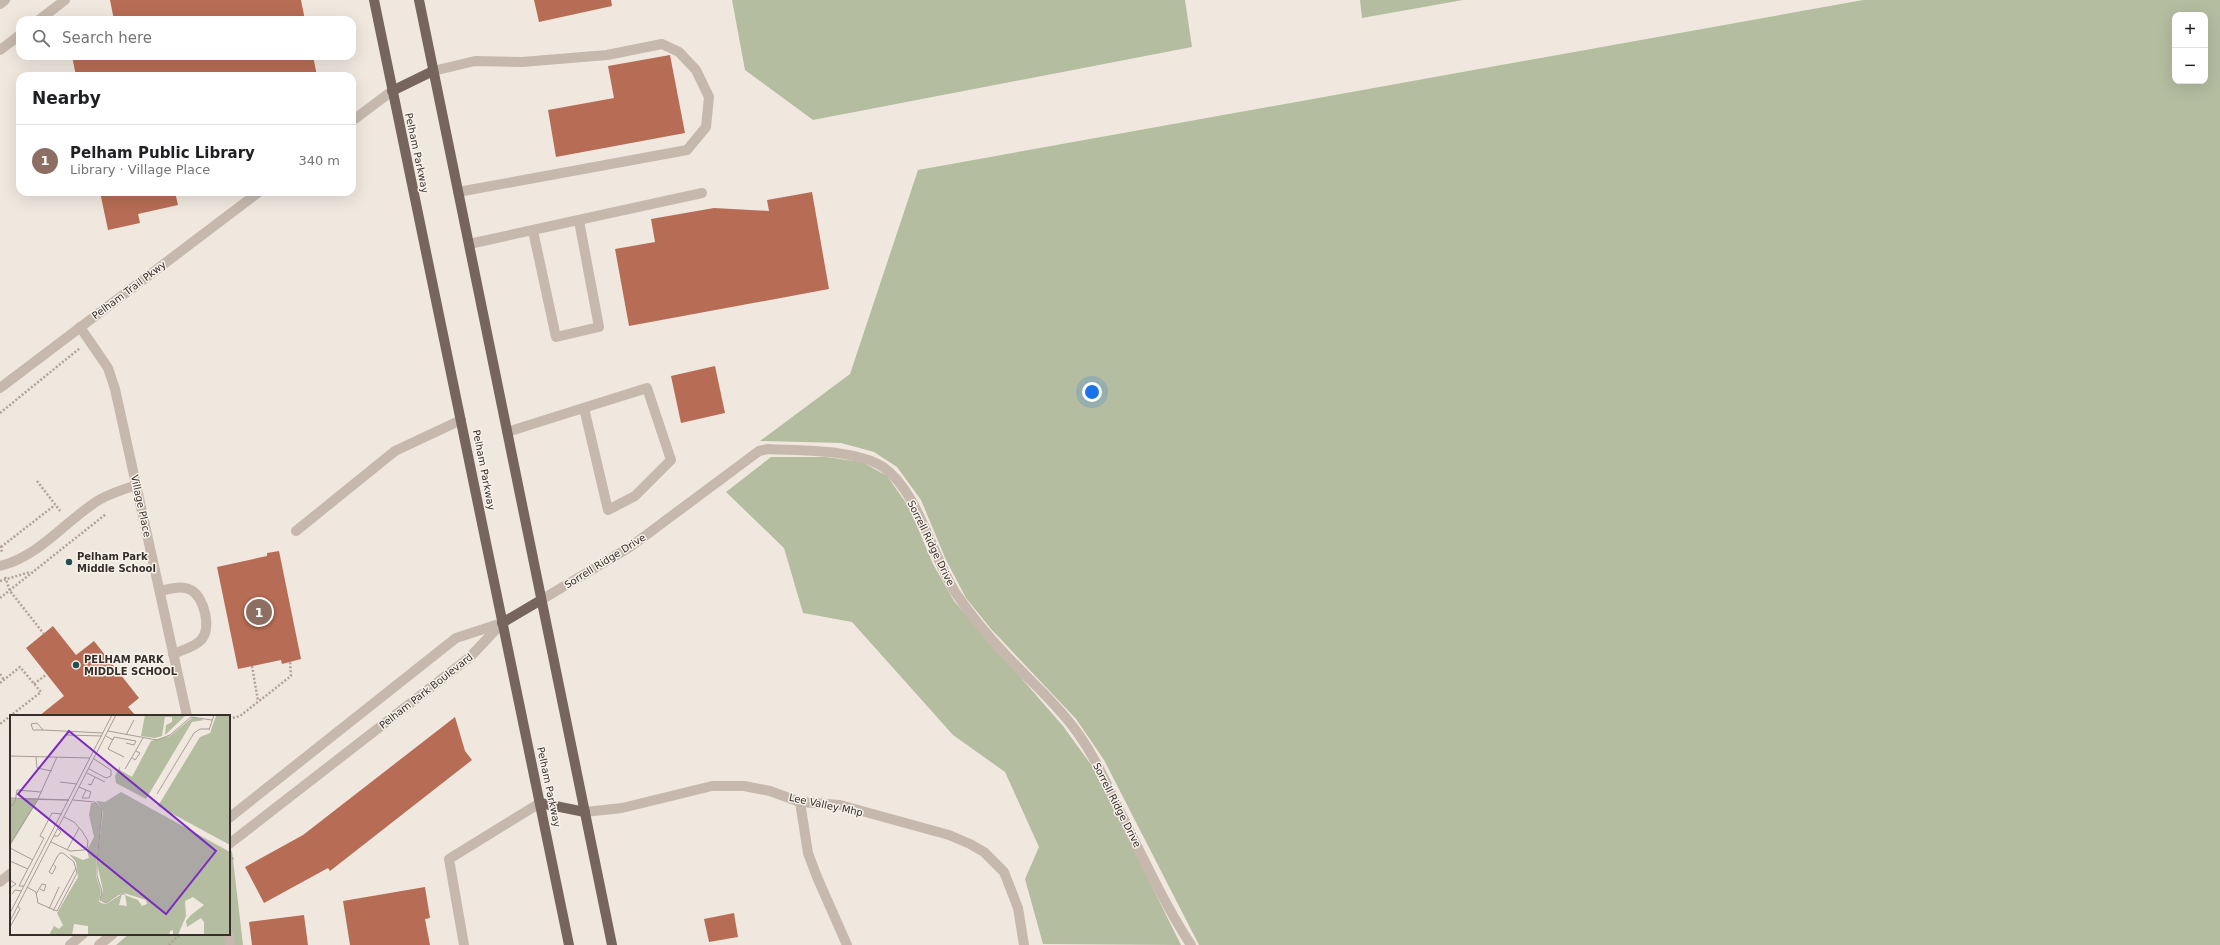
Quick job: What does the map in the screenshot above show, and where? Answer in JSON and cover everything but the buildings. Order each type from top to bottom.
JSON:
[{"type":"main road","name":"Pelham Parkway","points":[[374,0],[569,945]]},
{"type":"main road","points":[[419,0],[612,945]]},
{"type":"main road","points":[[392,91],[433,71]]},
{"type":"main road","points":[[502,623],[541,600]]},
{"type":"main road","points":[[540,803],[585,812]]},
{"type":"street","points":[[0,4],[5,0]]},
{"type":"street","points":[[44,16],[65,0]]},
{"type":"street","points":[[0,50],[16,38]]},
{"type":"street","points":[[433,71],[475,61],[522,62],[584,57],[662,44],[679,52],[696,70],[709,97],[706,127],[687,150],[458,192]]},
{"type":"street","points":[[356,118],[392,91]]},
{"type":"street","points":[[469,244],[702,193]]},
{"type":"street","name":"Pelham Trail Pkwy","points":[[0,388],[254,196]]},
{"type":"street","points":[[533,231],[556,337],[599,327],[579,221]]},
{"type":"street","name":"Village Place","points":[[80,328],[108,368],[115,389],[187,715]]},
{"type":"street","points":[[507,432],[647,388],[671,460],[635,496],[608,510],[584,408]]},
{"type":"street","points":[[296,530],[395,451],[461,420]]},
{"type":"street","name":"Sorrell Ridge Drive","points":[[541,600],[630,547],[759,451],[768,449],[849,454],[866,458],[882,466],[894,475],[904,487],[942,567],[969,612],[1005,654],[1074,727],[1096,762],[1136,843],[1191,945]]},
{"type":"street","points":[[0,566],[15,562],[100,500],[137,485]]},
{"type":"street","points":[[160,592],[176,587],[190,589],[199,597],[206,622],[207,630],[200,641],[173,654]]},
{"type":"street","points":[[230,817],[456,638],[502,623]]},
{"type":"street","name":"Pelham Park Boulevard","points":[[230,843],[470,657],[502,623]]},
{"type":"street","name":"Lee Valley Mhp","points":[[585,812],[622,808],[712,786],[744,786],[770,791],[800,802],[840,806],[857,810],[949,835],[984,852],[1004,872],[1022,925],[1024,945]]},
{"type":"street","points":[[800,802],[808,853],[816,877],[848,945]]},
{"type":"street","points":[[464,945],[449,859],[540,803]]},
{"type":"street","points":[[0,882],[10,874]]},
{"type":"street","points":[[70,945],[83,935]]},
{"type":"street","points":[[99,945],[112,935]]},
{"type":"street","points":[[229,935],[230,945]]},
{"type":"path","points":[[0,412],[89,340]]},
{"type":"path","points":[[37,481],[79,535]]},
{"type":"path","points":[[1,547],[55,505]]},
{"type":"path","points":[[0,598],[112,509]]},
{"type":"path","points":[[0,581],[22,576],[36,569]]},
{"type":"path","points":[[10,590],[44,634]]},
{"type":"path","points":[[230,719],[240,716],[291,676],[290,662]]},
{"type":"path","points":[[252,666],[258,702]]},
{"type":"path","points":[[0,683],[20,667],[41,692],[12,715]]},
{"type":"path","points":[[0,674],[4,680]]},
{"type":"path","points":[[34,684],[47,674]]},
{"type":"path","points":[[0,724],[10,716]]},
{"type":"path","points":[[169,945],[179,935]]},
{"type":"green space","points":[[732,0],[1185,0],[1192,47],[813,120],[745,70]]},
{"type":"green space","points":[[1360,0],[1463,0],[1362,18]]},
{"type":"green space","points":[[1863,0],[2220,0],[2220,945],[1199,945],[1104,760],[1076,719],[991,629],[966,598],[946,560],[921,500],[897,467],[874,452],[841,443],[760,441],[850,374],[918,170]]},
{"type":"green space","points":[[771,457],[826,457],[862,462],[887,476],[909,507],[933,564],[954,601],[1063,726],[1092,766],[1181,945],[1043,944],[1025,879],[1039,847],[1005,772],[953,735],[852,622],[803,613],[784,548],[726,492]]},
{"type":"green space","points":[[232,851],[243,945],[116,945],[128,935],[230,935],[230,852]]},
{"type":"place","name":"Pelham Park Middle School","points":[[69,562]]},
{"type":"place","name":"Pelham Public Library","points":[[259,612]]},
{"type":"place","name":"PELHAM PARK MIDDLE SCHOOL","points":[[76,665]]}]
